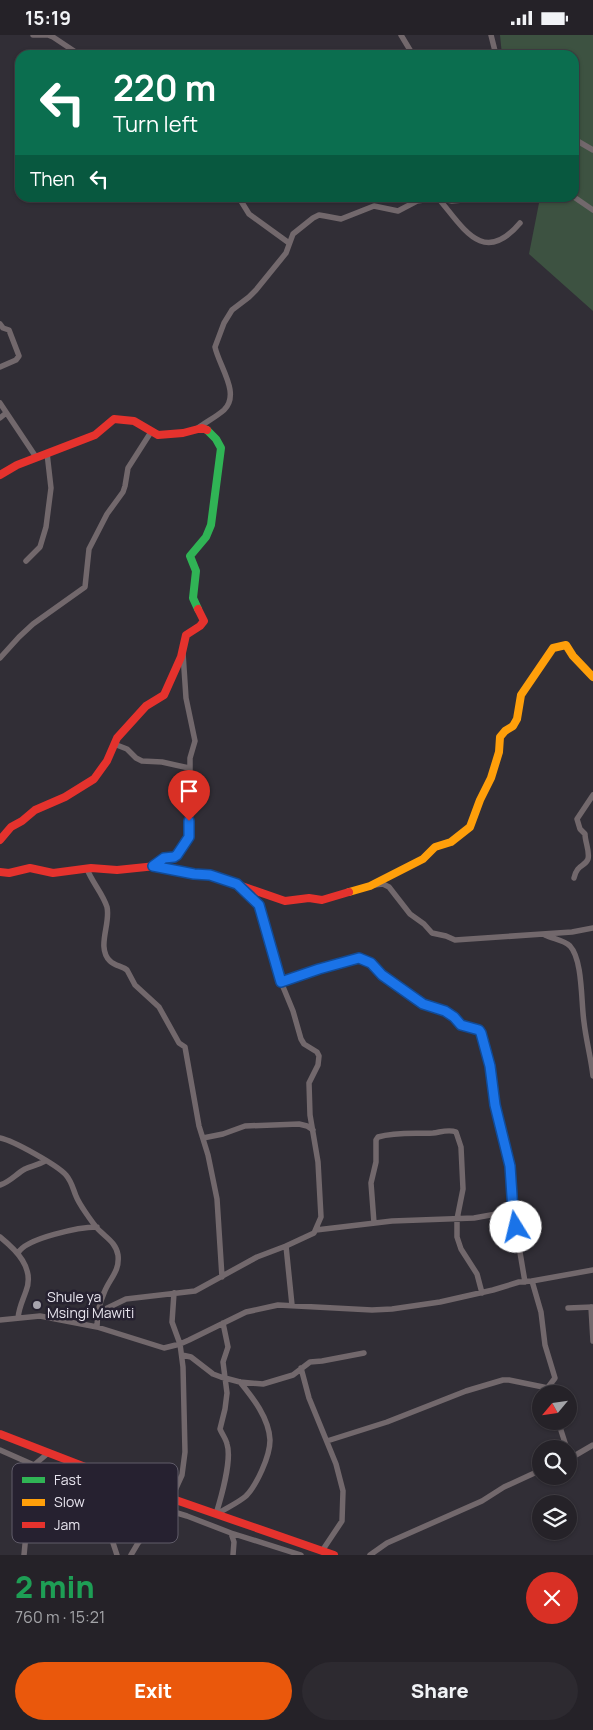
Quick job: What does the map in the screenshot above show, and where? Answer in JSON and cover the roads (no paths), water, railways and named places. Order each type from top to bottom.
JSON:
[{"type":"main road","points":[[0,475],[16,465],[96,435],[114,419],[134,421],[158,435],[183,433],[202,428],[210,432],[219,443],[221,451],[211,525],[208,534],[190,556],[196,571],[193,598],[204,621],[199,627],[187,633],[181,657],[164,695],[146,706],[117,738],[101,771],[92,781],[65,797],[35,810],[11,827],[0,840]]},
{"type":"main road","points":[[0,872],[9,873],[30,868],[53,873],[87,869],[153,866],[194,874],[210,875],[285,901],[309,898],[322,900],[373,885],[423,859],[436,847],[451,842],[470,827],[491,778],[499,752],[500,737],[517,719],[520,698],[534,673],[553,648],[566,645],[593,677]]},
{"type":"main road","points":[[0,1434],[74,1463]]},
{"type":"main road","points":[[178,1501],[334,1555]]},
{"type":"street","points":[[33,35],[48,35],[72,50]]},
{"type":"street","points":[[401,35],[410,50]]},
{"type":"street","points":[[491,35],[495,50]]},
{"type":"street","points":[[579,142],[593,150]]},
{"type":"street","points":[[579,201],[593,211]]},
{"type":"street","points":[[242,202],[249,214],[289,243]]},
{"type":"street","points":[[198,428],[222,411],[231,398],[230,389],[214,347],[224,323],[232,310],[249,297],[286,253],[293,234],[307,221],[318,215],[340,219],[374,207],[398,211],[415,202]]},
{"type":"street","points":[[441,202],[470,236],[479,241],[496,241],[504,238],[520,223]]},
{"type":"street","points":[[0,323],[3,328],[9,330],[19,356],[0,367]]},
{"type":"street","points":[[0,403],[36,457]]},
{"type":"street","points":[[0,418],[6,413]]},
{"type":"street","points":[[0,658],[33,624],[85,587],[88,553],[107,514],[123,492],[128,468],[150,432]]},
{"type":"street","points":[[26,561],[40,547],[46,527],[50,488],[47,453]]},
{"type":"street","points":[[153,866],[164,858],[177,855],[189,837],[189,821],[193,807],[189,768],[195,741],[186,698],[183,648]]},
{"type":"street","points":[[114,744],[127,749],[142,761],[162,762],[189,768]]},
{"type":"street","points":[[574,878],[577,869],[586,862],[588,856],[585,834],[580,829],[577,819],[593,795]]},
{"type":"street","points":[[87,869],[107,908],[104,944],[108,959],[117,966],[127,970],[135,985],[160,1009],[179,1043],[185,1047],[202,1138],[208,1155],[217,1199],[222,1277]]},
{"type":"street","points":[[97,1313],[126,1299],[195,1291],[256,1257],[311,1235],[316,1230],[320,1217],[318,1162],[310,1115],[309,1083],[318,1065],[319,1056],[303,1043],[281,982],[259,905],[237,884]]},
{"type":"street","points":[[373,885],[389,887],[410,914],[424,924],[432,933],[457,940],[572,932],[593,928]]},
{"type":"street","points":[[543,934],[570,945],[576,960],[582,987],[584,1023],[593,1076]]},
{"type":"street","points":[[281,982],[359,958],[371,963],[382,975],[423,1004],[445,1011],[461,1025],[479,1030],[483,1036],[490,1066],[495,1105],[510,1166],[513,1211],[525,1282]]},
{"type":"street","points":[[202,1138],[223,1134],[239,1127],[251,1125],[299,1124],[313,1130]]},
{"type":"street","points":[[374,1223],[371,1183],[376,1162],[376,1140],[381,1136],[404,1133],[454,1131],[458,1134],[463,1189],[456,1229],[459,1245],[477,1274],[482,1293]]},
{"type":"street","points":[[0,1138],[16,1143],[60,1169],[67,1176],[78,1201],[97,1227],[114,1243],[118,1255],[118,1268],[104,1291],[97,1313],[97,1327]]},
{"type":"street","points":[[0,1185],[7,1183],[25,1169],[45,1161]]},
{"type":"street","points":[[316,1230],[374,1223],[489,1217],[513,1211]]},
{"type":"street","points":[[18,1253],[24,1245],[53,1235],[97,1227]]},
{"type":"street","points":[[0,1237],[18,1253],[29,1278],[27,1290],[20,1305],[18,1318]]},
{"type":"street","points":[[286,1246],[292,1305]]},
{"type":"street","points":[[0,1320],[40,1316],[97,1327],[160,1347],[180,1345],[257,1308],[292,1305],[372,1310],[387,1309],[440,1302],[482,1293],[519,1282],[593,1270]]},
{"type":"street","points":[[532,1281],[542,1312],[545,1345],[555,1377],[551,1385]]},
{"type":"street","points":[[174,1293],[172,1323],[182,1355],[185,1452],[182,1475],[178,1484]]},
{"type":"street","points":[[568,1308],[592,1307],[593,1341]]},
{"type":"street","points":[[216,1514],[225,1482],[228,1455],[227,1443],[220,1429],[226,1409],[226,1378],[223,1365],[228,1347],[223,1323]]},
{"type":"street","points":[[182,1355],[191,1357],[213,1374],[240,1382],[263,1384],[293,1375],[310,1362],[364,1353]]},
{"type":"street","points":[[301,1368],[309,1398],[327,1441],[343,1491],[342,1521],[322,1551]]},
{"type":"street","points":[[327,1441],[388,1422],[466,1391],[503,1380],[509,1379],[532,1386]]},
{"type":"street","points":[[216,1514],[244,1498],[252,1489],[266,1461],[270,1443],[261,1411],[254,1398],[240,1382]]},
{"type":"street","points":[[577,1453],[593,1445]]},
{"type":"street","points":[[0,1450],[29,1463]]},
{"type":"street","points":[[36,1463],[47,1453]]},
{"type":"street","points":[[370,1555],[387,1543],[482,1501],[504,1487],[532,1474]]},
{"type":"street","points":[[178,1514],[231,1533],[302,1555]]},
{"type":"street","points":[[231,1533],[234,1542],[233,1555]]},
{"type":"street","points":[[113,1543],[117,1555]]},
{"type":"street","points":[[131,1555],[138,1543]]},
{"type":"place","name":"Shule ya Msingi Mawiti","points":[[37,1305]]}]
